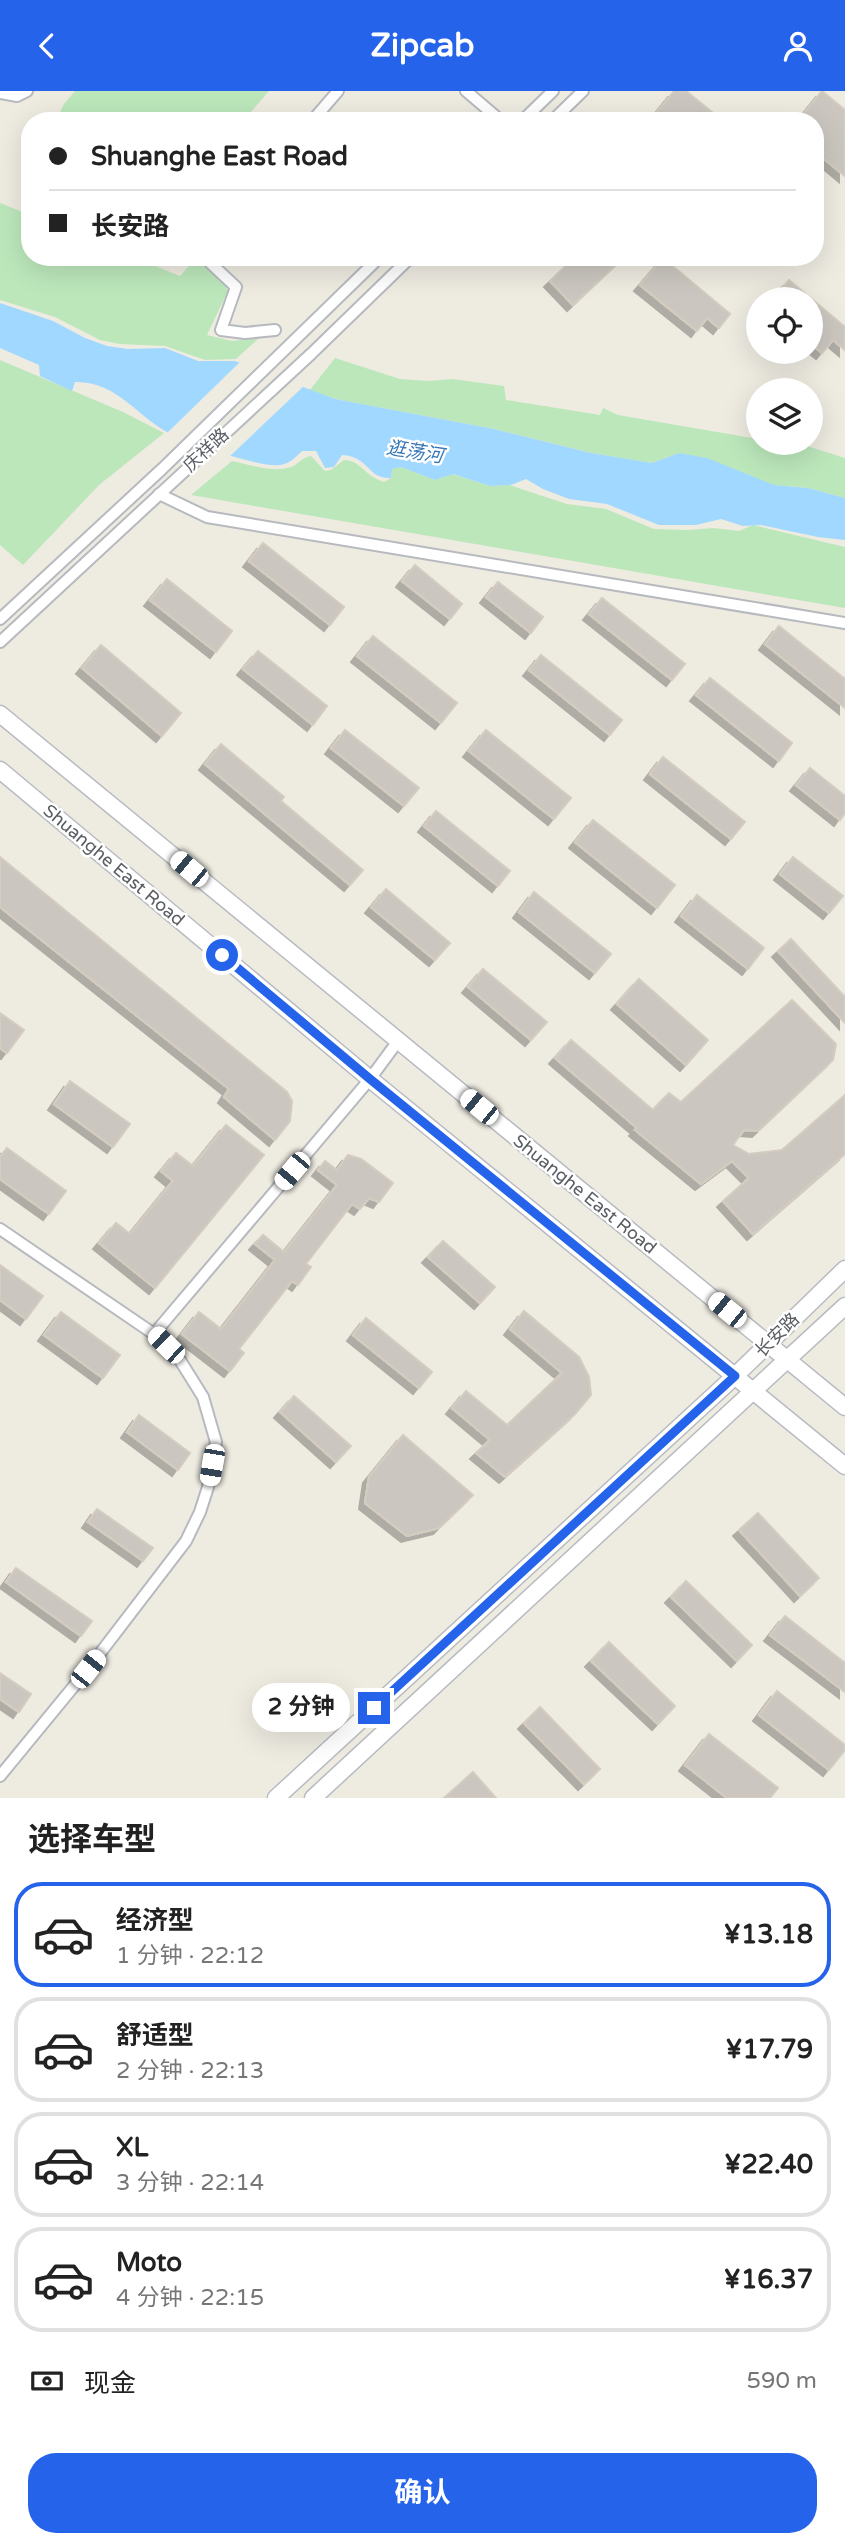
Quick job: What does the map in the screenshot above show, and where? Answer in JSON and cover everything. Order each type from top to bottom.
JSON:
[{"type":"street","points":[[0,93],[17,96],[27,91]]},
{"type":"street","points":[[320,112],[338,91]]},
{"type":"street","points":[[466,91],[491,112]]},
{"type":"street","points":[[531,112],[553,91]]},
{"type":"street","points":[[561,112],[583,91]]},
{"type":"street","points":[[214,266],[236,287],[221,330],[245,333],[275,330]]},
{"type":"street","name":"庆祥路","points":[[0,619],[173,458],[371,266]]},
{"type":"street","name":"庆祥路","points":[[0,642],[402,266]]},
{"type":"street","points":[[159,494],[207,517],[845,623]]},
{"type":"street","name":"Shuanghe East Road","points":[[0,714],[845,1407]]},
{"type":"street","name":"Shuanghe East Road","points":[[0,770],[370,1079],[845,1466]]},
{"type":"street","points":[[154,1334],[370,1079],[398,1041]]},
{"type":"street","points":[[0,1229],[154,1334],[178,1357],[203,1397],[216,1442],[208,1487],[186,1541],[88,1669],[0,1776]]},
{"type":"street","name":"长安路","points":[[276,1798],[769,1345],[795,1316],[845,1269]]},
{"type":"street","name":"长安路","points":[[313,1798],[845,1306]]},
{"type":"street","points":[[0,1754],[11,1762]]},
{"type":"green space","points":[[75,91],[269,91],[251,112],[60,112]]},
{"type":"green space","points":[[0,203],[21,211],[21,266],[155,266],[180,276],[189,266],[206,266],[221,278],[228,291],[207,335],[232,341],[259,338],[236,359],[205,360],[165,346],[120,344],[100,340],[55,317],[0,300]]},
{"type":"green space","points":[[335,358],[400,379],[452,379],[504,386],[506,400],[600,415],[603,408],[618,415],[746,437],[746,455],[823,455],[823,451],[845,458],[845,498],[808,488],[774,485],[679,453],[652,463],[591,453],[494,429],[335,399],[310,390]]},
{"type":"green space","points":[[0,360],[123,412],[164,433],[99,485],[23,565],[0,545]]},
{"type":"green space","points":[[311,456],[325,471],[331,470],[344,460],[350,461],[384,482],[391,478],[392,469],[401,467],[435,480],[452,474],[490,486],[509,485],[567,504],[606,509],[654,529],[713,528],[739,531],[753,525],[845,547],[845,608],[191,495],[232,461],[261,468],[284,469]]},
{"type":"water","name":"逛荡河","points":[[0,303],[53,321],[107,346],[128,349],[165,348],[198,361],[235,361],[335,399],[494,429],[591,453],[652,463],[679,453],[707,458],[774,485],[808,488],[845,498],[845,540],[761,525],[743,526],[721,519],[696,525],[659,525],[607,504],[569,499],[526,479],[511,485],[490,486],[453,474],[435,480],[401,467],[392,469],[391,478],[383,477],[372,472],[364,463],[342,455],[334,467],[325,468],[316,451],[302,451],[289,462],[280,465],[240,459],[167,432],[125,400],[102,387],[75,382],[72,391],[40,376],[39,365],[0,348]]},
{"type":"pier","points":[[242,360],[306,384],[228,458],[165,435]]},
{"type":"building","points":[[674,91],[686,91],[712,112],[657,112]]},
{"type":"building","points":[[822,91],[845,110],[845,176],[824,159],[824,112],[805,112]]},
{"type":"building","points":[[566,266],[614,266],[573,305],[550,281]]},
{"type":"building","points":[[656,266],[673,266],[730,314],[719,328],[707,318],[697,331],[640,285]]},
{"type":"building","points":[[789,280],[797,287],[783,287]]},
{"type":"building","points":[[823,309],[845,327],[845,350],[833,340],[823,352]]},
{"type":"building","points":[[263,543],[344,607],[330,625],[249,561]]},
{"type":"building","points":[[415,565],[462,604],[450,619],[402,581]]},
{"type":"building","points":[[167,579],[232,631],[216,652],[150,600]]},
{"type":"building","points":[[498,582],[543,617],[531,633],[486,597]]},
{"type":"building","points":[[602,598],[685,664],[672,680],[589,614]]},
{"type":"building","points":[[779,626],[845,679],[845,708],[765,644]]},
{"type":"building","points":[[373,636],[457,703],[441,723],[357,656]]},
{"type":"building","points":[[101,645],[181,713],[162,736],[82,668]]},
{"type":"building","points":[[258,651],[327,706],[313,725],[243,669]]},
{"type":"building","points":[[541,655],[622,720],[610,735],[529,670]]},
{"type":"building","points":[[710,678],[792,743],[779,761],[696,695]]},
{"type":"building","points":[[345,730],[419,788],[404,806],[331,748]]},
{"type":"building","points":[[486,730],[571,798],[554,819],[469,751]]},
{"type":"building","points":[[221,744],[284,797],[281,801],[363,870],[350,885],[205,764]]},
{"type":"building","points":[[663,757],[745,822],[731,839],[650,774]]},
{"type":"building","points":[[810,768],[845,796],[845,813],[840,820],[796,785]]},
{"type":"building","points":[[436,811],[510,871],[498,886],[424,826]]},
{"type":"building","points":[[593,820],[675,885],[657,908],[575,842]]},
{"type":"building","points":[[0,857],[287,1092],[292,1101],[290,1121],[275,1140],[224,1097],[229,1089],[0,907]]},
{"type":"building","points":[[793,857],[843,896],[829,913],[780,874]]},
{"type":"building","points":[[386,889],[450,943],[435,960],[371,907]]},
{"type":"building","points":[[534,892],[611,954],[595,973],[519,912]]},
{"type":"building","points":[[697,895],[764,948],[748,969],[681,916]]},
{"type":"building","points":[[791,939],[845,997],[845,1023],[778,951]]},
{"type":"building","points":[[483,969],[547,1022],[531,1040],[468,987]]},
{"type":"building","points":[[639,979],[708,1040],[686,1065],[617,1004]]},
{"type":"building","points":[[792,1000],[836,1044],[833,1060],[758,1131],[744,1130],[733,1145],[749,1154],[782,1150],[845,1095],[845,1154],[753,1234],[723,1201],[749,1178],[732,1161],[701,1184],[635,1130],[637,1128],[555,1058],[571,1040],[653,1110],[669,1093],[681,1102]]},
{"type":"building","points":[[0,1013],[24,1030],[7,1053],[0,1048]]},
{"type":"building","points":[[70,1081],[130,1124],[113,1147],[54,1104]]},
{"type":"building","points":[[226,1125],[264,1155],[155,1288],[99,1243],[116,1223],[130,1234],[173,1181],[161,1171],[176,1153],[193,1166]]},
{"type":"building","points":[[7,1148],[66,1191],[49,1214],[0,1179],[0,1157]]},
{"type":"building","points":[[348,1155],[361,1159],[393,1183],[379,1202],[369,1198],[360,1209],[352,1204],[306,1264],[311,1267],[298,1285],[292,1281],[239,1349],[244,1353],[230,1371],[182,1334],[199,1312],[221,1329],[275,1260],[255,1244],[263,1235],[284,1252],[337,1185],[318,1170],[325,1161],[337,1170]]},
{"type":"building","points":[[443,1241],[495,1287],[480,1303],[428,1257]]},
{"type":"building","points":[[0,1265],[43,1296],[26,1319],[0,1300]]},
{"type":"building","points":[[524,1311],[579,1357],[589,1377],[591,1395],[575,1414],[505,1477],[476,1453],[490,1440],[452,1408],[466,1391],[507,1425],[562,1373],[510,1329]]},
{"type":"building","points":[[61,1312],[120,1355],[103,1378],[44,1335]]},
{"type":"building","points":[[366,1318],[432,1372],[419,1388],[353,1335]]},
{"type":"building","points":[[294,1396],[351,1446],[336,1462],[280,1412]]},
{"type":"building","points":[[139,1415],[190,1453],[178,1470],[127,1432]]},
{"type":"building","points":[[403,1435],[473,1495],[439,1528],[407,1536],[365,1503],[369,1477]]},
{"type":"building","points":[[97,1509],[153,1548],[143,1561],[88,1522]]},
{"type":"building","points":[[758,1513],[819,1578],[800,1596],[739,1530]]},
{"type":"building","points":[[16,1568],[92,1621],[81,1636],[6,1582]]},
{"type":"building","points":[[686,1581],[752,1645],[737,1661],[671,1597]]},
{"type":"building","points":[[785,1616],[845,1663],[845,1692],[770,1635]]},
{"type":"building","points":[[609,1642],[675,1706],[658,1724],[591,1661]]},
{"type":"building","points":[[0,1673],[31,1694],[19,1712],[0,1699]]},
{"type":"building","points":[[777,1691],[845,1745],[845,1750],[829,1770],[759,1715]]},
{"type":"building","points":[[540,1707],[600,1769],[584,1784],[524,1723]]},
{"type":"building","points":[[709,1734],[778,1788],[770,1798],[727,1798],[685,1765]]},
{"type":"building","points":[[473,1772],[496,1798],[444,1798]]},
{"type":"route","points":[[222,955],[735,1376],[374,1708]]}]
